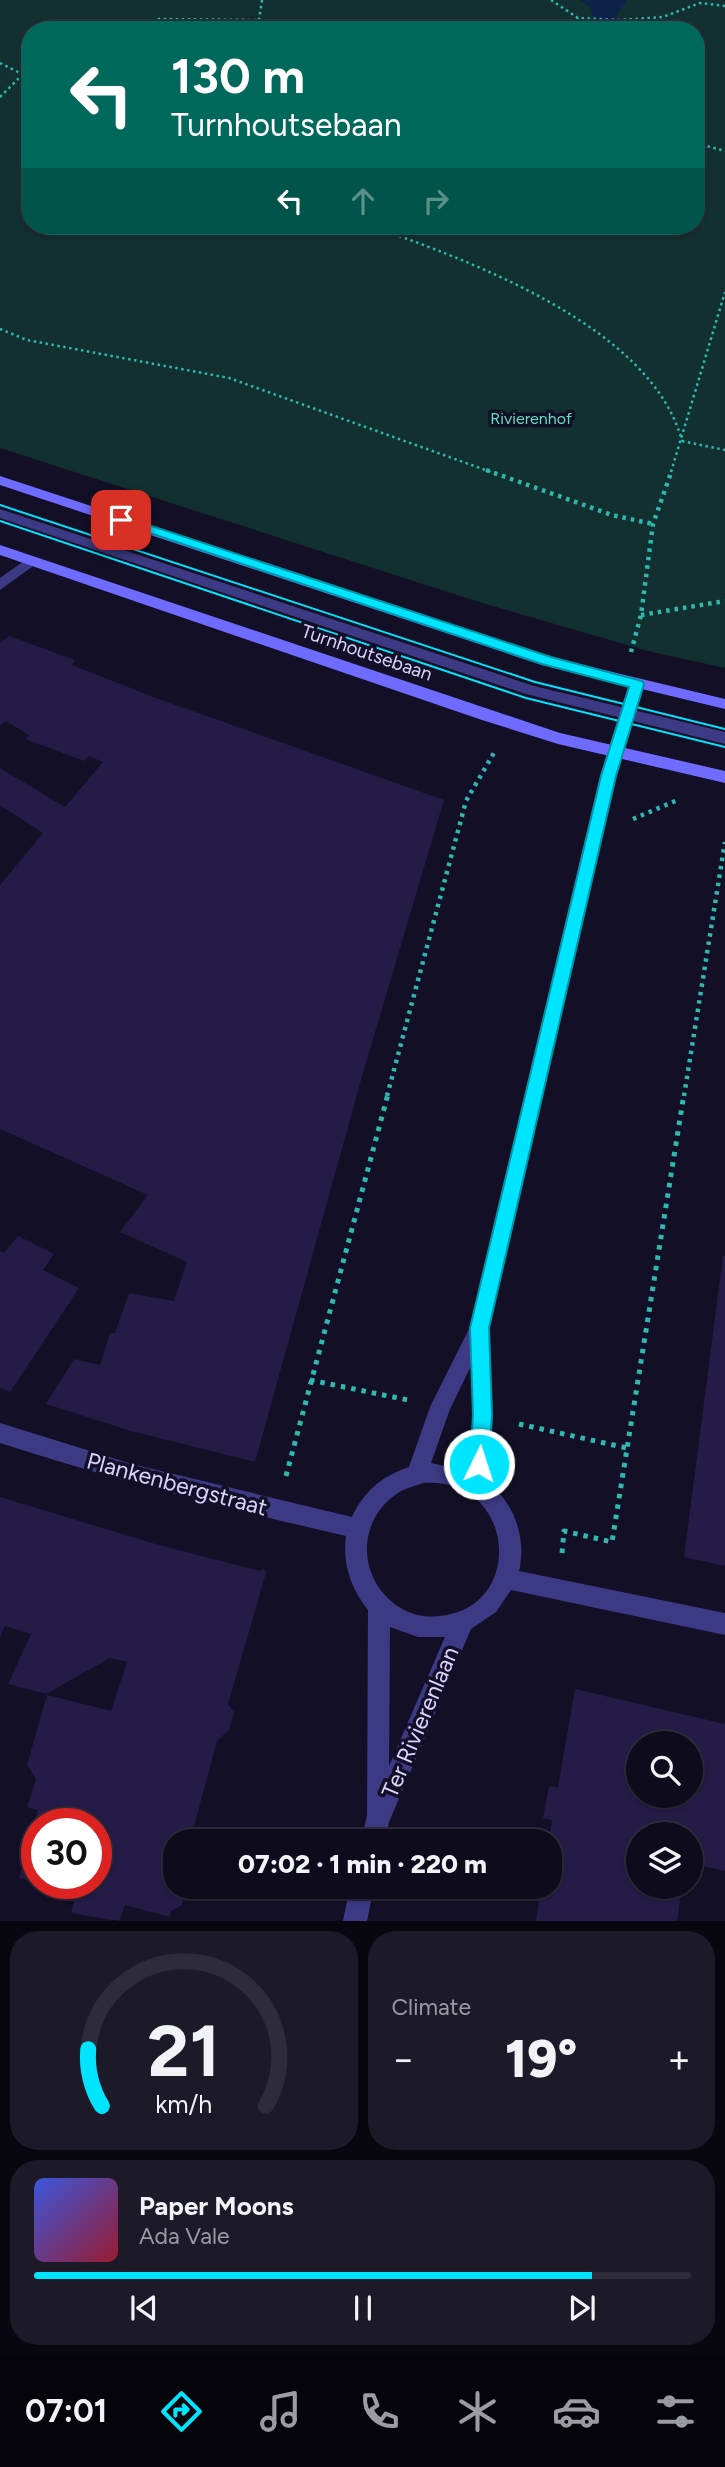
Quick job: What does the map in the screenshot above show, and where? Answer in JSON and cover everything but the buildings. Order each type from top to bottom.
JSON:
[{"type":"main road","points":[[0,480],[547,661],[725,704]]},
{"type":"main road","name":"Turnhoutsebaan","points":[[0,550],[488,716],[616,752],[725,777]]},
{"type":"street","name":"Turnhoutsebaan","points":[[0,513],[531,690],[627,716],[725,738]]},
{"type":"street","points":[[0,585],[31,561]]},
{"type":"street","points":[[416,1476],[440,1407],[480,1328],[596,834],[616,752],[637,684]]},
{"type":"street","points":[[477,1488],[483,1415],[480,1328]]},
{"type":"street","name":"Plankenbergstraat","points":[[0,1433],[78,1458],[257,1507],[356,1528]]},
{"type":"street","points":[[437,1474],[477,1488],[493,1501],[506,1519],[512,1538],[513,1559],[508,1579],[498,1597],[482,1612],[463,1622],[441,1626],[418,1625],[398,1618],[379,1605],[365,1588],[356,1568],[356,1528],[365,1509],[379,1494],[396,1482],[416,1476],[437,1474]]},
{"type":"street","points":[[508,1579],[725,1624]]},
{"type":"street","name":"Ter Rivierenlaan","points":[[375,1829],[379,1605]]},
{"type":"street","name":"Ter Rivierenlaan","points":[[376,1829],[463,1622]]},
{"type":"street","points":[[355,1921],[359,1899]]},
{"type":"path","points":[[150,21],[259,20],[262,0]]},
{"type":"path","points":[[551,0],[578,18],[620,20],[663,18],[699,1],[725,6]]},
{"type":"path","points":[[0,62],[20,73],[0,97]]},
{"type":"path","points":[[705,145],[725,151]]},
{"type":"path","points":[[397,235],[462,257],[541,295],[594,329],[666,400],[677,419],[682,442]]},
{"type":"path","points":[[619,680],[628,662],[641,615],[653,524],[682,442],[725,292]]},
{"type":"path","points":[[0,329],[27,340],[229,378],[612,516],[653,524]]},
{"type":"path","points":[[682,442],[725,450]]},
{"type":"path","points":[[641,615],[725,601]]},
{"type":"path","points":[[308,1517],[316,1484],[285,1476],[466,801],[499,744]]},
{"type":"path","points":[[596,834],[691,795]]},
{"type":"path","points":[[557,1589],[564,1531],[612,1542],[725,842]]},
{"type":"green space","name":"Rivierenhof","points":[[0,0],[725,0],[725,668],[648,651],[479,602],[0,448]]},
{"type":"water","points":[[580,0],[627,0],[616,16],[618,21],[593,21],[591,8]]},
{"type":"tram line","points":[[0,505],[535,682],[725,729]]},
{"type":"tram line","points":[[0,521],[526,698],[725,747]]},
{"type":"route","points":[[121,520],[547,661],[637,684],[608,776],[480,1328],[483,1415],[479,1464]]}]
